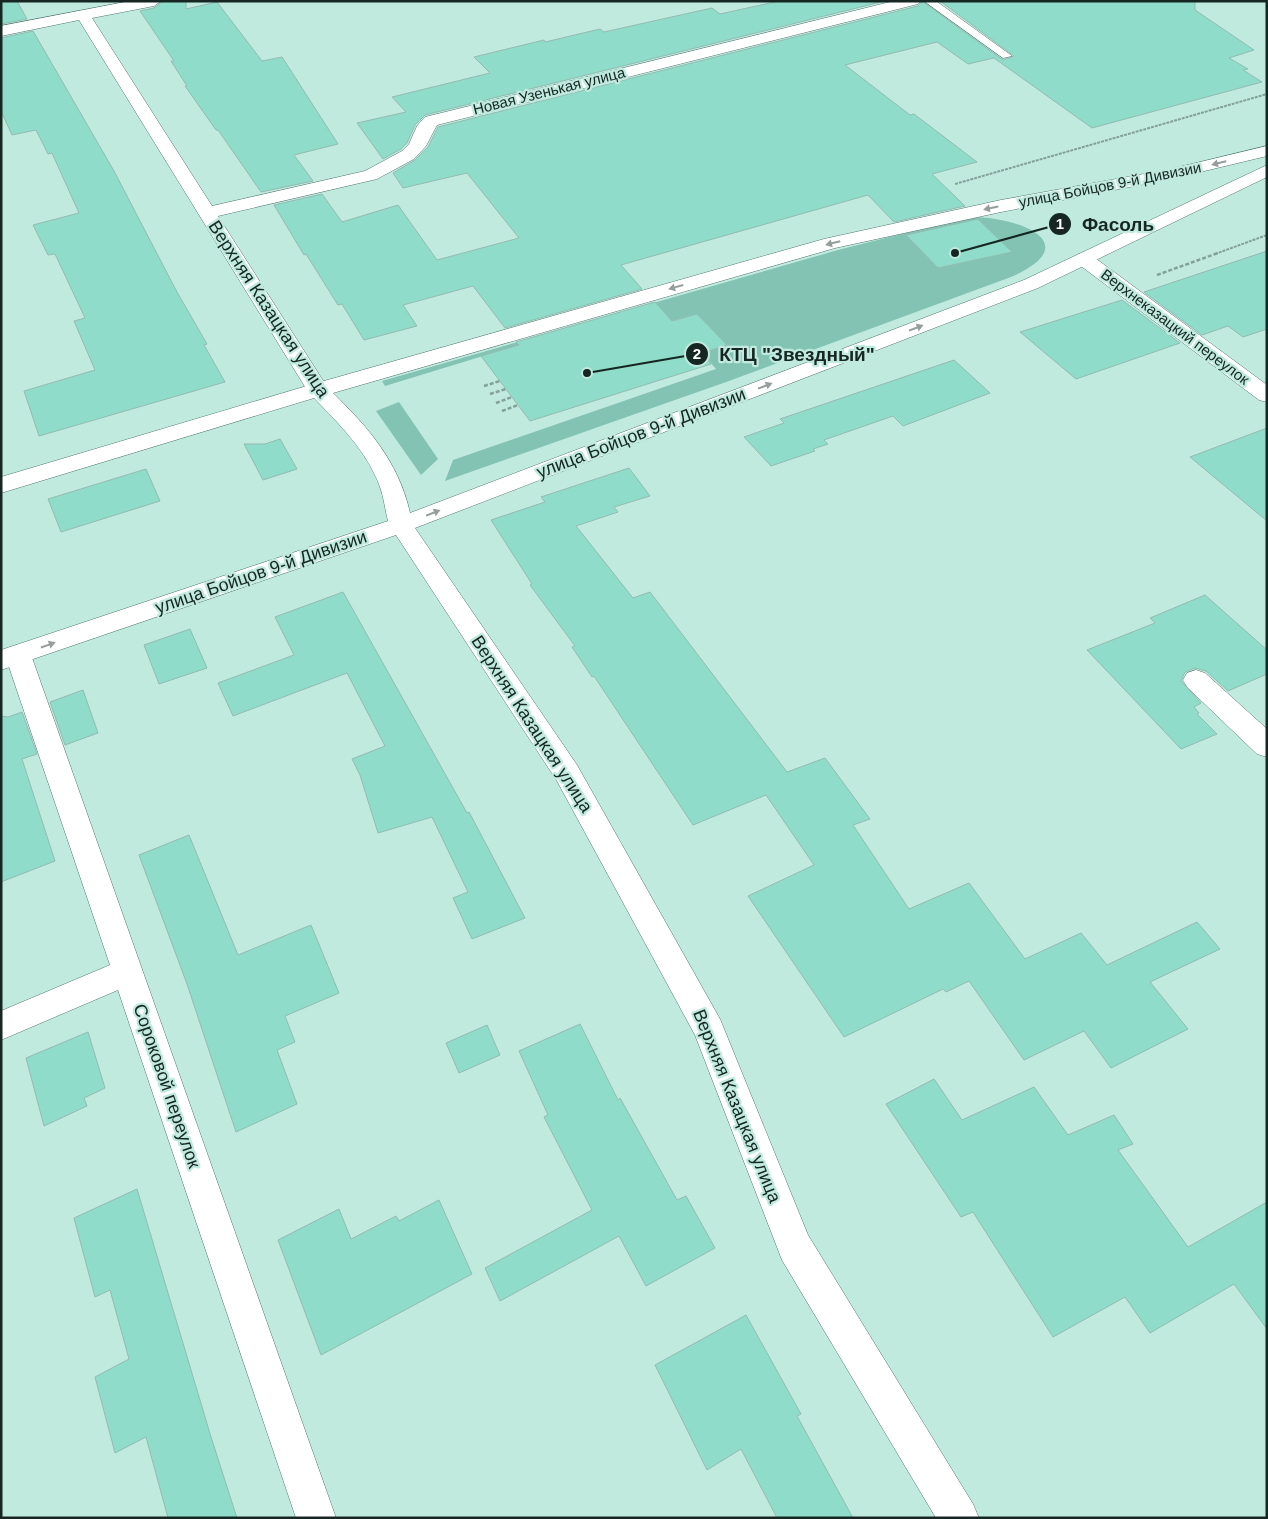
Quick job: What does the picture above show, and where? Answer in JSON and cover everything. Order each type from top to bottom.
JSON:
[{"type":"street","points":[[1,31],[154,1]]},
{"type":"street","name":"Новая Узенькая улица","points":[[206,213],[370,175],[395,164],[408,155],[417,146],[426,126],[432,121],[912,1]]},
{"type":"street","name":"Верхняя Казацкая улица","points":[[83,15],[318,390],[344,414],[372,449],[392,487],[400,525],[567,773],[709,1029],[795,1248],[959,1518]]},
{"type":"street","name":"улица Бойцов 9-й Дивизии","points":[[1,486],[318,390],[831,243],[1001,206],[1171,174],[1267,151]]},
{"type":"street","name":"улица Бойцов 9-й Дивизии","points":[[10,658],[400,525],[1022,288],[1267,170]]},
{"type":"street","name":"Верхнеказацкий переулок","points":[[1084,258],[1267,396]]},
{"type":"street","name":"Сороковой переулок","points":[[10,658],[127,972],[316,1518]]},
{"type":"street","points":[[1196,680],[1267,746]]},
{"type":"street","points":[[1,1026],[127,972]]},
{"type":"lane","points":[[929,1],[1007,56]]},
{"type":"path","points":[[1122,288],[1267,235]]},
{"type":"path","points":[[484,386],[500,381]]},
{"type":"path","points":[[490,394],[506,389]]},
{"type":"path","points":[[496,403],[512,397]]},
{"type":"path","points":[[502,411],[518,405]]},
{"type":"green space","points":[[969,217],[1006,221],[1023,226],[1036,234],[1044,242],[1044,253],[1034,264],[1011,277],[729,381],[445,481],[453,460],[716,369],[702,353],[727,345],[697,314],[672,321],[520,352],[516,346],[385,386],[382,381],[838,250]]},
{"type":"green space","points":[[399,402],[438,459],[421,475],[376,411]]},
{"type":"building","points":[[1,1],[17,1],[27,19],[1,24]]},
{"type":"building","points":[[163,1],[186,1],[186,9],[217,2],[262,61],[282,57],[338,144],[294,155],[313,181],[261,192],[185,86],[187,86],[171,61],[174,61],[140,11],[154,8]]},
{"type":"building","points":[[779,1],[885,1],[425,115],[415,125],[407,143],[401,149],[383,159],[357,123],[406,112],[392,97],[490,73],[474,57],[544,40],[545,42],[600,29],[604,32],[712,8],[720,14]]},
{"type":"building","points":[[922,1],[1003,60],[1014,56],[940,1],[1195,1],[1195,10],[1254,50],[1229,58],[1248,69],[1243,70],[1262,82],[1092,128],[994,58],[968,64],[937,42],[845,65],[910,115],[914,114],[977,162],[932,174],[965,206],[894,222],[868,195],[621,265],[642,289],[505,328],[473,286],[403,305],[417,326],[364,340],[342,304],[338,305],[306,254],[304,255],[274,205],[322,194],[342,222],[398,205],[437,260],[519,238],[467,173],[403,188],[393,173],[415,160],[428,147],[438,127],[918,6]]},
{"type":"building","points":[[33,31],[114,171],[177,292],[207,344],[204,345],[225,382],[39,436],[24,391],[95,370],[74,321],[85,318],[55,254],[48,255],[33,225],[79,213],[52,153],[48,154],[36,130],[12,135],[1,111],[1,38]]},
{"type":"building","points":[[978,219],[1012,252],[938,268],[906,235]]},
{"type":"building","points":[[1267,251],[1267,329],[1243,337],[1228,326],[1202,335],[1144,292]]},
{"type":"building","points":[[1122,300],[1180,343],[1076,379],[1020,332]]},
{"type":"building","points":[[655,302],[672,321],[697,314],[727,345],[702,353],[711,364],[530,421],[481,356],[519,345],[516,342]]},
{"type":"building","points":[[954,360],[990,393],[903,426],[893,416],[824,440],[828,444],[813,449],[815,451],[771,466],[744,437],[784,423],[780,419]]},
{"type":"building","points":[[1267,428],[1267,521],[1190,457]]},
{"type":"building","points":[[280,439],[297,469],[263,480],[244,444],[265,444]]},
{"type":"building","points":[[629,468],[650,496],[614,507],[618,512],[576,526],[633,598],[650,592],[787,772],[825,758],[870,819],[853,825],[909,909],[969,883],[1025,959],[1081,933],[1107,965],[1197,922],[1220,949],[1150,982],[1188,1029],[1111,1068],[1084,1031],[1024,1060],[969,981],[946,992],[943,989],[844,1037],[748,896],[814,865],[766,795],[693,825],[594,676],[592,677],[572,647],[575,646],[530,585],[532,584],[491,520],[545,502],[541,497]]},
{"type":"building","points":[[146,469],[160,501],[61,532],[48,499]]},
{"type":"building","points":[[343,592],[467,813],[469,812],[525,918],[472,939],[453,898],[468,892],[432,817],[378,833],[360,775],[352,759],[385,746],[347,673],[233,716],[218,683],[294,655],[275,617]]},
{"type":"building","points":[[1205,595],[1267,650],[1267,674],[1228,691],[1206,671],[1195,668],[1185,672],[1181,681],[1201,703],[1194,707],[1199,713],[1197,714],[1217,734],[1181,749],[1087,650],[1155,623],[1150,618]]},
{"type":"building","points":[[190,629],[207,668],[159,684],[144,645]]},
{"type":"building","points":[[83,690],[98,733],[65,745],[50,702]]},
{"type":"building","points":[[22,712],[37,754],[22,759],[55,861],[1,882],[1,716],[8,717]]},
{"type":"building","points":[[189,835],[238,955],[311,925],[339,993],[285,1016],[295,1042],[277,1050],[297,1104],[236,1132],[187,984],[139,855]]},
{"type":"building","points":[[580,1024],[618,1100],[620,1098],[677,1200],[686,1196],[715,1248],[646,1286],[619,1236],[500,1301],[485,1268],[592,1210],[544,1117],[548,1115],[519,1051]]},
{"type":"building","points":[[487,1025],[500,1055],[459,1073],[446,1043]]},
{"type":"building","points":[[88,1032],[105,1088],[84,1098],[87,1106],[44,1126],[26,1058]]},
{"type":"building","points":[[934,1079],[962,1120],[1034,1087],[1068,1135],[1114,1115],[1133,1144],[1118,1150],[1188,1247],[1267,1202],[1267,1329],[1234,1284],[1150,1333],[1125,1297],[1053,1337],[973,1212],[961,1217],[886,1104]]},
{"type":"building","points":[[137,1189],[237,1518],[168,1518],[146,1437],[115,1453],[95,1377],[129,1359],[110,1290],[95,1297],[74,1218]]},
{"type":"building","points":[[439,1200],[472,1274],[321,1355],[278,1240],[339,1209],[351,1239],[396,1216],[399,1221]]},
{"type":"building","points":[[746,1315],[801,1414],[797,1416],[853,1518],[777,1518],[741,1449],[707,1470],[655,1365]]},
{"type":"place","name":"Фасоль","points":[[955,253]]},
{"type":"place","name":"КТЦ \"Звездный\"","points":[[587,373]]}]
